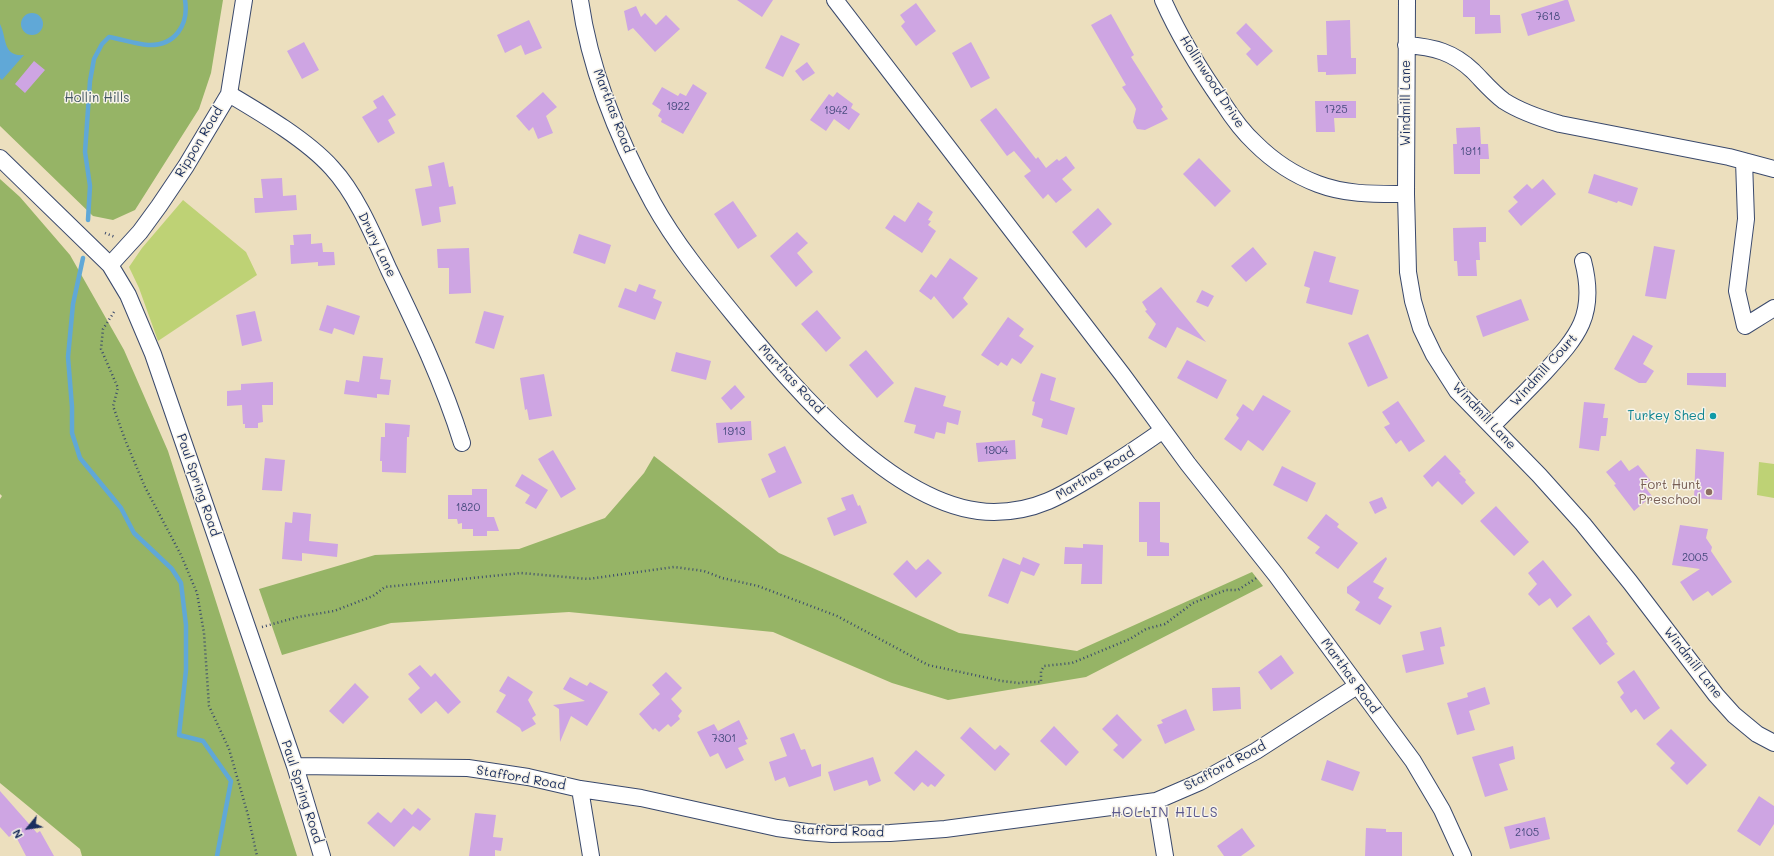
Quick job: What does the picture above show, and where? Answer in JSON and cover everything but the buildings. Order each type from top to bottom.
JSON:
[{"type":"street","name":"Rippon Road","points":[[110,265],[140,232],[159,206],[186,166],[229,94],[244,0]]},
{"type":"street","name":"Marthas Road","points":[[580,0],[591,52],[604,94],[620,135],[654,204],[673,236],[697,270],[795,386],[831,422],[878,462],[918,490],[941,501],[973,510],[993,512],[1012,511],[1028,508],[1060,497],[1128,455],[1163,430]]},
{"type":"street","name":"Marthas Road","points":[[835,0],[1122,374],[1188,464],[1276,575],[1413,760],[1442,810],[1463,856]]},
{"type":"street","name":"Hollinwood Drive","points":[[1163,0],[1188,48],[1210,84],[1245,133],[1284,168],[1301,177],[1338,190],[1366,194],[1406,194]]},
{"type":"street","name":"Windmill Lane","points":[[1407,0],[1406,194],[1408,272],[1413,301],[1421,328],[1434,355],[1456,391],[1492,426],[1583,524],[1630,582],[1716,695],[1734,715],[1757,734],[1774,743]]},
{"type":"street","points":[[1406,45],[1428,46],[1455,57],[1473,71],[1488,88],[1503,100],[1524,113],[1540,118],[1744,161],[1774,169]]},
{"type":"street","name":"Drury Lane","points":[[229,94],[267,117],[315,152],[332,168],[348,189],[371,232],[436,369],[462,444]]},
{"type":"street","name":"Paul Spring Road","points":[[0,158],[110,265],[128,295],[153,354],[295,766],[322,856]]},
{"type":"street","points":[[1744,161],[1746,219],[1737,291],[1745,326],[1774,308]]},
{"type":"street","name":"Windmill Court","points":[[1492,426],[1567,348],[1579,330],[1584,318],[1588,300],[1588,279],[1583,261]]},
{"type":"street","name":"Stafford Road","points":[[295,766],[468,768],[528,777],[580,789],[641,798],[777,828],[832,834],[890,833],[945,829],[1156,801],[1200,782],[1256,751],[1357,686]]},
{"type":"street","points":[[580,789],[590,856]]},
{"type":"street","points":[[1156,801],[1165,856]]},
{"type":"path","points":[[114,312],[103,329],[101,349],[118,388],[113,406],[145,487],[181,555],[197,593],[204,633],[209,706],[229,749],[248,815],[257,856]]},
{"type":"path","points":[[248,630],[298,617],[334,611],[373,596],[385,586],[521,573],[588,579],[674,567],[704,571],[722,578],[758,586],[802,602],[836,616],[928,665],[1019,684],[1026,682],[1041,682],[1040,671],[1044,666],[1072,664],[1130,639],[1146,629],[1165,624],[1193,603],[1226,590],[1238,590],[1256,578]]},
{"type":"green space","name":"Hollin Hills","points":[[0,0],[223,0],[211,73],[199,109],[135,210],[113,220],[93,216],[0,126]]},
{"type":"green space","points":[[0,179],[20,197],[70,255],[124,350],[168,451],[297,856],[82,856],[80,849],[0,783],[0,499],[2,496],[0,494]]},
{"type":"green space","points":[[183,200],[246,252],[257,275],[158,341],[139,288],[129,267],[142,248]]},
{"type":"green space","points":[[654,456],[779,553],[959,633],[1077,651],[1252,572],[1263,586],[1086,677],[948,700],[892,683],[773,632],[569,612],[391,623],[282,655],[259,589],[375,555],[519,549],[605,518],[644,473]]},
{"type":"green space","points":[[1759,462],[1774,464],[1774,498],[1757,495]]},
{"type":"water","points":[[32,13],[40,16],[43,24],[40,32],[32,35],[24,32],[21,24],[24,16]]},
{"type":"water","points":[[0,24],[6,45],[12,53],[24,55],[2,80],[0,78]]},
{"type":"waterway","points":[[88,220],[90,186],[85,152],[90,81],[94,59],[102,44],[109,37],[148,45],[166,42],[173,38],[178,32],[185,18],[185,0]]},
{"type":"waterway","points":[[83,258],[73,304],[68,357],[72,407],[72,433],[80,458],[121,508],[134,533],[172,569],[181,583],[186,625],[186,670],[179,735],[203,741],[231,781],[217,856]]},
{"type":"place","name":"Turkey Shed","points":[[1713,416]]},
{"type":"place","name":"Fort Hunt Preschool","points":[[1709,492]]},
{"type":"district","name":"HOLLIN HILLS","points":[[1165,813]]}]
